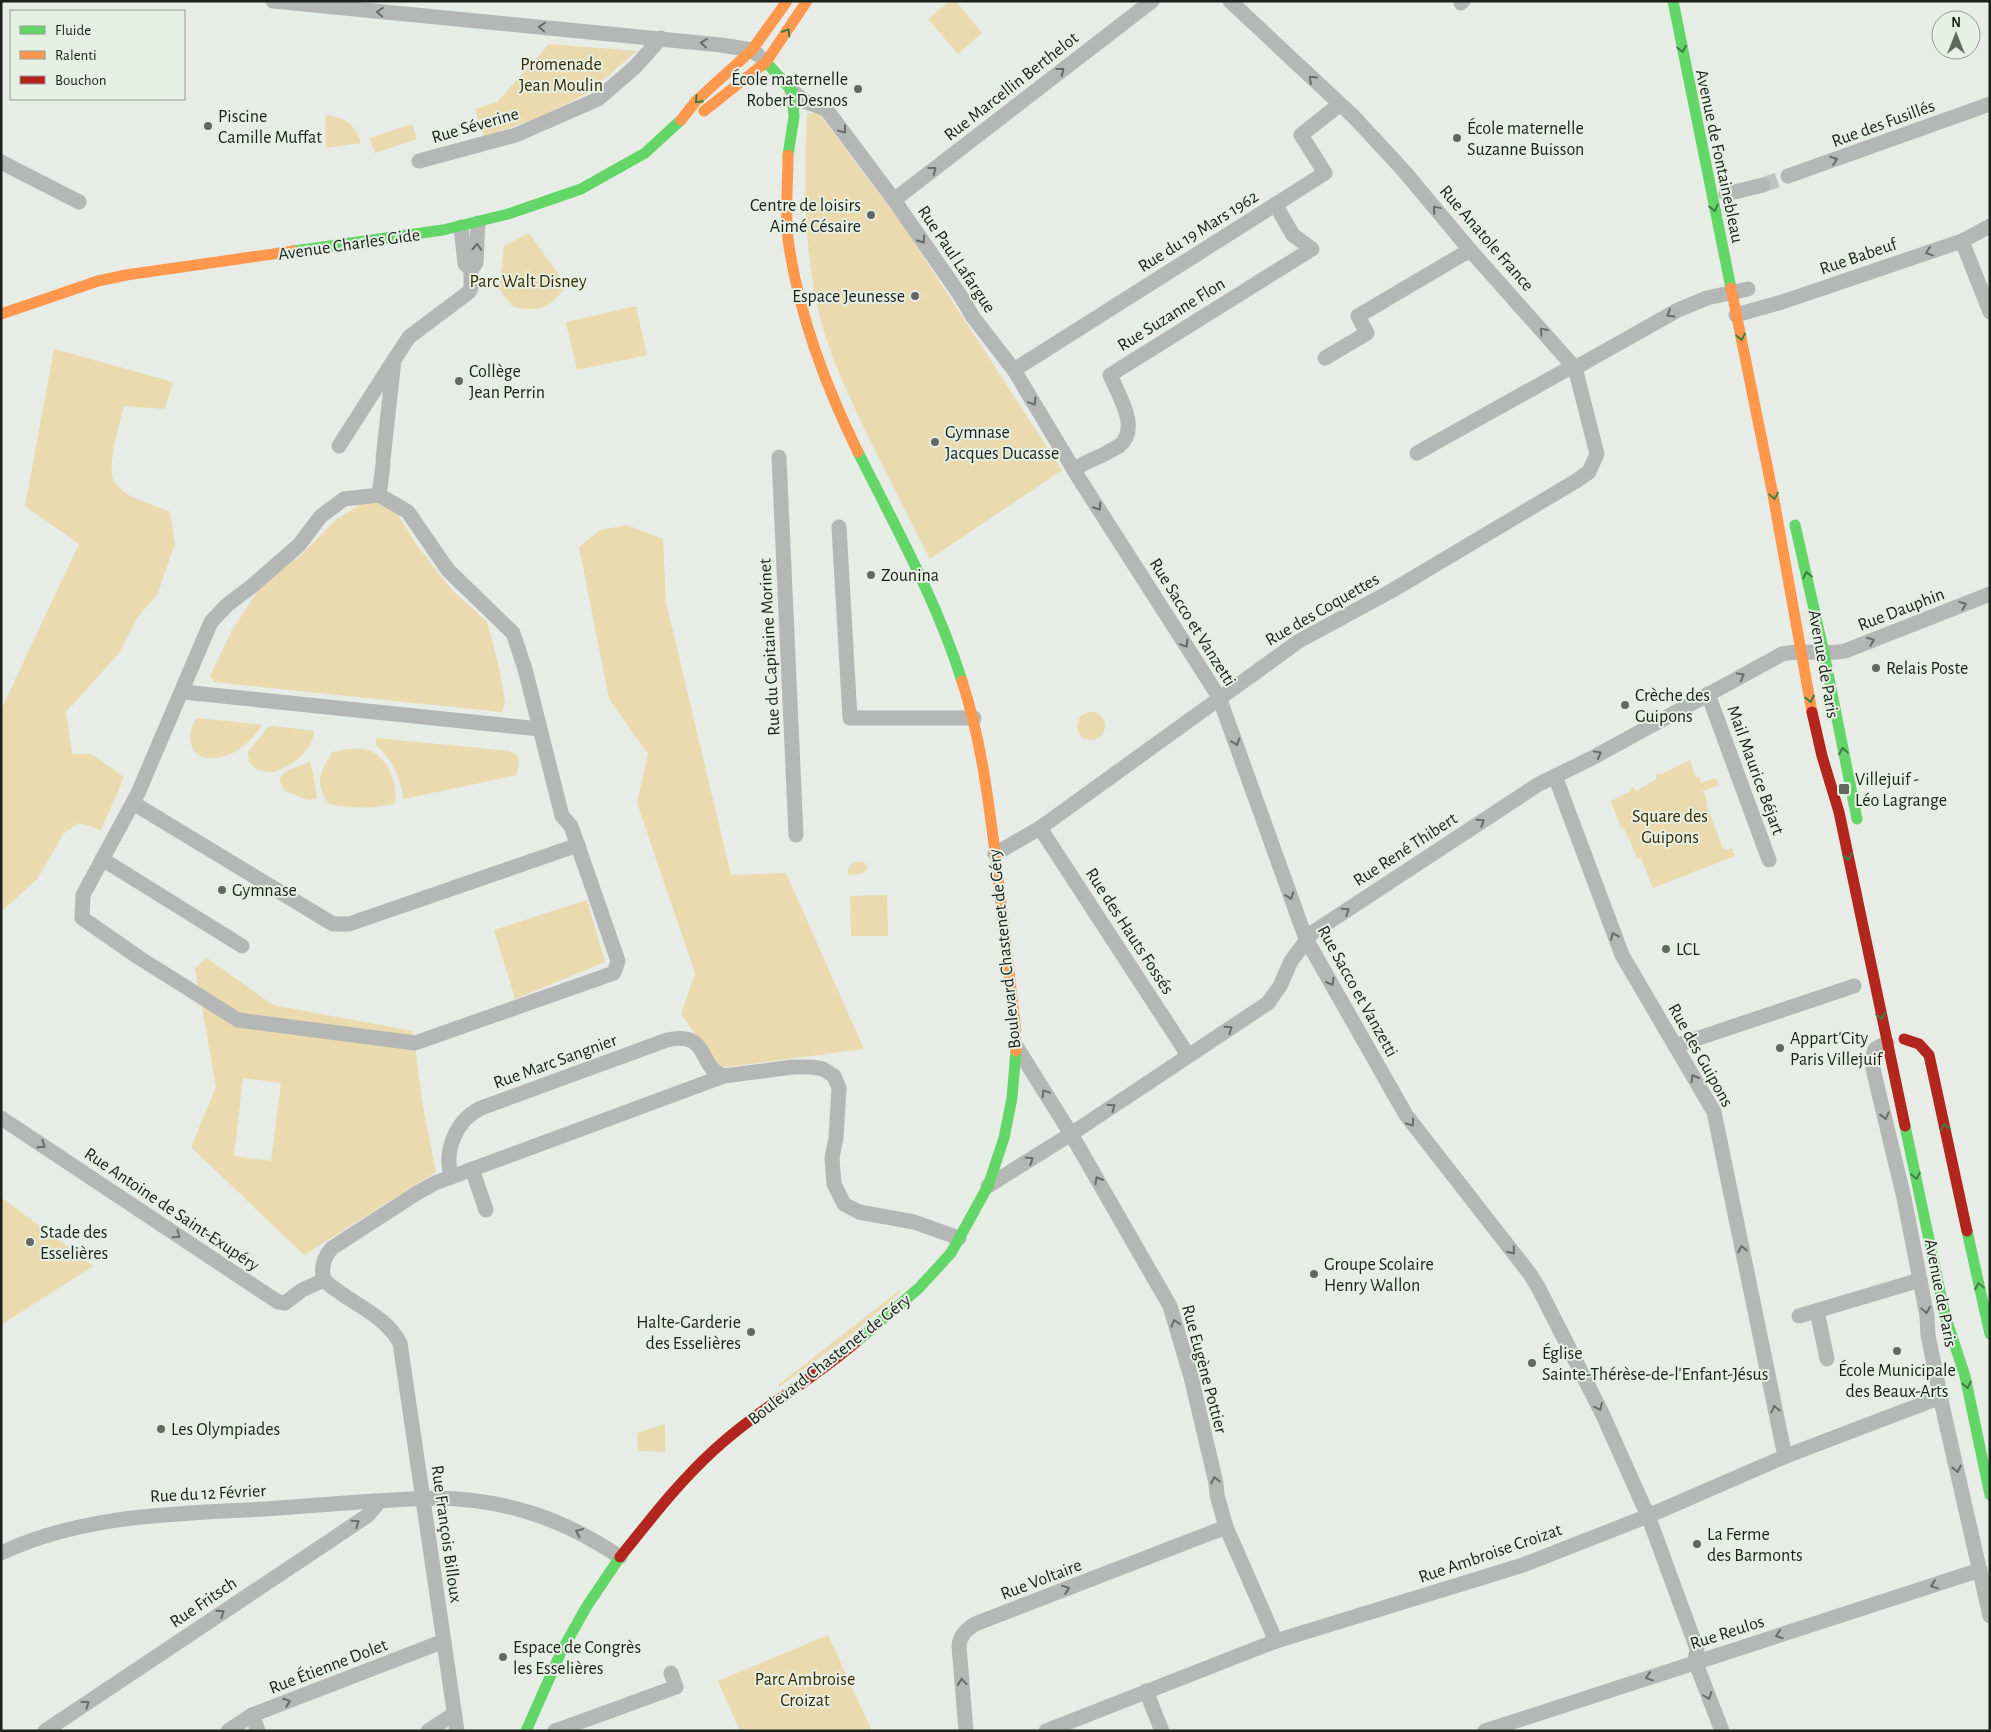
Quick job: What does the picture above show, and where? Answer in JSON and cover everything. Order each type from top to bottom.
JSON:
[{"type":"main road","name":"Avenue Charles Gide","points":[[1,314],[98,281],[126,275],[402,237],[460,227],[555,199],[597,181],[645,153],[677,124],[696,101],[752,50],[787,1]]},
{"type":"main road","name":"Avenue Charles Gide","points":[[677,124],[704,111],[766,62],[807,1]]},
{"type":"main road","name":"Avenue de Fontainebleau","points":[[1673,1],[1732,291]]},
{"type":"main road","points":[[766,62],[792,91]]},
{"type":"main road","name":"Boulevard Chastenet de Géry","points":[[528,1727],[562,1650],[586,1606],[620,1557],[677,1486],[714,1450],[754,1417],[853,1345],[902,1303],[951,1253],[988,1186],[1008,1122],[1012,1098],[1016,1046],[995,854],[984,771],[974,718],[950,642],[839,413],[799,301],[788,237],[788,153],[794,117],[792,91]]},
{"type":"main road","points":[[1747,282],[1753,315]]},
{"type":"main road","name":"Avenue de Paris","points":[[1732,291],[1774,495],[1816,730],[1838,812],[1945,1316],[1965,1376],[1990,1495]]},
{"type":"main road","name":"Avenue de Paris","points":[[1792,510],[1824,653],[1859,830]]},
{"type":"main road","points":[[1901,1025],[1907,1054]]},
{"type":"main road","points":[[1887,1043],[1904,1039],[1917,1042],[1922,1045],[1929,1055],[1990,1334]]},
{"type":"main road","name":"Avenue de Paris","points":[[1960,1325],[1968,1347]]},
{"type":"main road","name":"Avenue de Paris","points":[[1973,1364],[1979,1388]]},
{"type":"street","points":[[273,1],[661,38],[752,50],[766,62]]},
{"type":"street","name":"Rue Marcellin Berthelot","points":[[894,200],[1152,1]]},
{"type":"street","name":"Rue Anatole France","points":[[1230,1],[1354,117],[1404,171],[1470,250],[1574,367]]},
{"type":"street","name":"Rue Séverine","points":[[419,161],[516,135],[598,99],[635,67],[661,38]]},
{"type":"street","name":"Rue Paul Lafargue","points":[[792,91],[806,102],[826,109],[894,200],[960,295],[973,317],[1014,370],[1073,468]]},
{"type":"street","name":"Rue des Fusillés","points":[[1788,176],[1990,104]]},
{"type":"street","name":"Rue du 19 Mars 1962","points":[[1014,370],[1325,173],[1302,135],[1340,105]]},
{"type":"street","points":[[1,162],[79,202]]},
{"type":"street","points":[[1727,194],[1764,185]]},
{"type":"street","name":"Rue Suzanne Flon","points":[[1073,468],[1120,446],[1127,434],[1128,421],[1110,375],[1312,249],[1293,235],[1275,204]]},
{"type":"street","points":[[339,446],[409,337],[469,292],[471,288],[471,270],[476,263],[478,223]]},
{"type":"street","name":"Rue Babeuf","points":[[1736,315],[1753,315],[1962,241],[1990,226]]},
{"type":"street","points":[[460,227],[465,264],[471,270]]},
{"type":"street","points":[[1962,241],[1990,312]]},
{"type":"street","points":[[1325,358],[1367,332],[1358,316],[1470,250]]},
{"type":"street","points":[[1417,453],[1678,310],[1707,298],[1732,291],[1747,282]]},
{"type":"street","points":[[379,495],[394,360]]},
{"type":"street","name":"Rue des Coquettes","points":[[995,854],[1040,828],[1299,641],[1393,590],[1589,472],[1597,454],[1574,367]]},
{"type":"street","name":"Rue du Capitaine Morinet","points":[[779,457],[796,836]]},
{"type":"street","name":"Rue Sacco et Vanzetti","points":[[1073,468],[1219,697],[1306,939],[1406,1115],[1538,1287],[1602,1413],[1649,1519],[1698,1649],[1695,1662],[1722,1731]]},
{"type":"street","points":[[379,495],[408,512],[448,570],[513,633],[525,670],[562,816],[572,826],[618,961],[614,973],[415,1043],[238,1020],[138,957],[82,918],[83,895],[133,803],[183,692],[211,622],[227,605],[268,573],[299,545],[321,516],[344,499],[379,495]]},
{"type":"street","points":[[839,527],[850,718],[974,718]]},
{"type":"street","name":"Rue Dauphin","points":[[1802,651],[1824,653],[1845,651],[1990,594]]},
{"type":"street","name":"Rue René Thibert","points":[[988,1186],[1071,1134],[1268,1003],[1280,986],[1291,961],[1312,933],[1539,784],[1771,659],[1782,654],[1802,651]]},
{"type":"street","points":[[183,692],[540,730]]},
{"type":"street","name":"Mail Maurice Béjart","points":[[1708,694],[1769,860]]},
{"type":"street","name":"Rue des Guipons","points":[[1555,776],[1622,955],[1714,1112],[1786,1456]]},
{"type":"street","points":[[133,803],[333,924],[340,925],[349,924],[578,844]]},
{"type":"street","name":"Rue des Hauts Fossés","points":[[1040,828],[1188,1055]]},
{"type":"street","points":[[102,860],[242,946]]},
{"type":"street","points":[[1676,1046],[1854,986]]},
{"type":"street","name":"Rue Marc Sangnier","points":[[451,1176],[450,1151],[455,1133],[461,1124],[474,1112],[500,1101],[678,1037],[686,1038],[698,1044],[714,1070],[724,1076]]},
{"type":"street","name":"Avenue de Paris","points":[[1887,1043],[1875,1049],[1873,1069],[1904,1198],[1928,1316],[1928,1335],[1990,1616]]},
{"type":"street","name":"Rue Eugène Pottier","points":[[1016,1046],[1071,1134],[1170,1306],[1191,1377],[1216,1484],[1217,1496],[1226,1527],[1276,1641]]},
{"type":"street","points":[[324,1280],[322,1275],[323,1261],[332,1248],[417,1192],[451,1176],[724,1076],[793,1067],[823,1069],[834,1076],[839,1088],[833,1167],[834,1184],[844,1204],[859,1212],[914,1222],[959,1238]]},
{"type":"street","name":"Rue Antoine de Saint-Exupéry","points":[[1,1118],[278,1302],[286,1303],[302,1290],[324,1280]]},
{"type":"street","points":[[472,1169],[486,1210]]},
{"type":"street","name":"Rue François Billoux","points":[[324,1280],[333,1289],[388,1326],[400,1343],[457,1731]]},
{"type":"street","points":[[1798,1316],[1920,1280]]},
{"type":"street","points":[[1817,1311],[1826,1359]]},
{"type":"street","name":"Rue Ambroise Croizat","points":[[1046,1731],[1276,1641],[1523,1564],[1649,1519],[1786,1456],[1941,1397]]},
{"type":"street","name":"Rue du 12 Février","points":[[1,1553],[36,1539],[64,1531],[125,1518],[423,1499],[479,1501],[501,1504],[531,1512],[581,1533],[620,1557]]},
{"type":"street","name":"Rue Fritsch","points":[[45,1731],[367,1516],[380,1502]]},
{"type":"street","name":"Rue Voltaire","points":[[966,1731],[959,1646],[962,1636],[975,1624],[1226,1527]]},
{"type":"street","name":"Rue Reulos","points":[[1485,1731],[1980,1570]]},
{"type":"street","name":"Rue Étienne Dolet","points":[[228,1731],[252,1715],[444,1641]]},
{"type":"street","points":[[528,1727],[554,1731],[676,1687],[671,1673]]},
{"type":"street","points":[[1146,1691],[1162,1731]]},
{"type":"street","points":[[428,1731],[454,1714]]},
{"type":"street","points":[[252,1715],[258,1731]]},
{"type":"green space","points":[[950,1],[956,1],[982,33],[958,54],[928,19]]},
{"type":"green space","name":"Promenade Jean Moulin","points":[[549,44],[637,51],[586,94],[535,119],[484,137],[475,109],[497,102]]},
{"type":"green space","points":[[818,112],[904,227],[1062,470],[930,559],[849,396],[833,357],[820,317],[811,273],[805,183],[807,114]]},
{"type":"green space","points":[[325,115],[344,120],[352,126],[359,136],[361,143],[326,148]]},
{"type":"green space","points":[[412,124],[417,139],[375,153],[370,138]]},
{"type":"green space","name":"Parc Walt Disney","points":[[529,233],[567,286],[549,304],[538,309],[513,307],[499,289],[504,246]]},
{"type":"green space","points":[[636,306],[647,355],[577,370],[566,322]]},
{"type":"green space","points":[[54,349],[173,382],[165,409],[124,406],[112,457],[112,476],[119,488],[125,492],[170,512],[175,544],[157,595],[137,618],[119,653],[66,712],[72,754],[91,754],[124,777],[101,830],[79,823],[64,833],[37,879],[1,912],[1,710],[79,544],[25,506]]},
{"type":"green space","points":[[381,501],[397,513],[418,547],[452,590],[487,622],[500,671],[505,703],[502,712],[214,682],[210,676],[232,630],[273,568],[297,559],[336,520],[361,504]]},
{"type":"green space","points":[[627,525],[663,539],[666,602],[731,875],[786,873],[864,1049],[719,1068],[681,1014],[695,973],[637,803],[648,754],[609,699],[579,547],[600,530]]},
{"type":"green space","points":[[1091,712],[1101,716],[1105,726],[1101,736],[1091,740],[1081,736],[1077,726],[1081,716]]},
{"type":"green space","points":[[197,718],[262,725],[252,738],[239,749],[224,756],[207,758],[201,757],[196,753],[191,742],[191,730]]},
{"type":"green space","points":[[273,726],[314,731],[313,738],[302,756],[283,768],[275,772],[257,770],[249,762],[248,752],[267,728]]},
{"type":"green space","points":[[376,738],[510,751],[518,756],[517,775],[404,799],[394,769],[387,757],[376,745]]},
{"type":"green space","points":[[362,749],[372,752],[385,763],[393,779],[396,796],[395,804],[362,807],[329,804],[324,797],[320,784],[324,766],[332,752]]},
{"type":"green space","name":"Square des Guipons","points":[[1690,760],[1696,778],[1699,777],[1701,783],[1716,778],[1719,785],[1703,791],[1708,803],[1706,804],[1723,848],[1726,850],[1732,848],[1735,856],[1653,888],[1641,858],[1637,859],[1624,828],[1621,828],[1611,801],[1631,791],[1630,788],[1633,787],[1636,791],[1657,779],[1656,775],[1658,773],[1660,775]]},
{"type":"green space","points":[[310,762],[317,799],[308,800],[285,791],[279,779],[286,771]]},
{"type":"green space","points":[[855,862],[864,862],[867,865],[867,870],[861,874],[849,875],[849,867]]},
{"type":"green space","points":[[887,895],[888,936],[851,936],[850,896]]},
{"type":"green space","points":[[587,900],[605,962],[515,999],[494,930]]},
{"type":"green space","points":[[207,958],[273,1005],[413,1031],[423,1107],[436,1172],[304,1255],[191,1147],[216,1087],[195,968]],"holes":[[[243,1078],[281,1083],[271,1161],[234,1156]]]},
{"type":"green space","name":"Stade des Esselières","points":[[1,1197],[93,1266],[1,1325]]},
{"type":"green space","points":[[900,1290],[901,1292],[851,1335],[779,1387],[778,1385]]},
{"type":"green space","points":[[665,1424],[665,1452],[638,1451],[637,1433]]},
{"type":"green space","name":"Parc Ambroise Croizat","points":[[828,1635],[872,1731],[740,1731],[718,1681]]},
{"type":"tunnel","points":[[1763,185],[1788,176]]},
{"type":"traffic: fast","points":[[1673,1],[1731,288]]},
{"type":"traffic: fast","points":[[766,62],[792,91],[794,117],[788,155]]},
{"type":"traffic: fast","points":[[294,251],[443,230],[508,214],[581,189],[645,153],[681,120]]},
{"type":"traffic: fast","points":[[858,452],[928,593],[962,681]]},
{"type":"traffic: fast","points":[[1795,525],[1824,653],[1857,819]]},
{"type":"traffic: fast","points":[[856,1342],[919,1288],[951,1253],[988,1186],[1004,1138],[1012,1098],[1016,1051]]},
{"type":"traffic: fast","points":[[1905,1126],[1945,1315],[1965,1376],[1990,1495]]},
{"type":"traffic: fast","points":[[1967,1231],[1990,1334]]},
{"type":"traffic: fast","points":[[526,1731],[562,1650],[587,1606],[620,1557]]},
{"type":"traffic: slow","points":[[681,120],[696,101],[752,50],[787,1]]},
{"type":"traffic: slow","points":[[704,111],[766,62],[807,1]]},
{"type":"traffic: slow","points":[[788,155],[787,229],[799,294],[814,348],[824,375],[858,452]]},
{"type":"traffic: slow","points":[[1,314],[98,281],[126,275],[294,251]]},
{"type":"traffic: slow","points":[[1731,288],[1773,495],[1812,712]]},
{"type":"traffic: slow","points":[[962,681],[975,727],[988,797],[1015,1024],[1016,1051]]},
{"type":"traffic: jam","points":[[1812,712],[1822,756],[1839,812],[1905,1126]]},
{"type":"traffic: jam","points":[[1904,1039],[1919,1044],[1929,1055],[1967,1231]]},
{"type":"traffic: jam","points":[[620,1557],[676,1489],[713,1451],[748,1422],[821,1370],[856,1342]]},
{"type":"place","name":"École maternelle Robert Desnos","points":[[858,89]]},
{"type":"place","name":"Piscine Camille Muffat","points":[[208,126]]},
{"type":"place","name":"École maternelle Suzanne Buisson","points":[[1457,138]]},
{"type":"place","name":"Centre de loisirs Aimé Césaire","points":[[871,215]]},
{"type":"place","name":"Espace Jeunesse","points":[[915,296]]},
{"type":"place","name":"Collège Jean Perrin","points":[[459,381]]},
{"type":"place","name":"Gymnase Jacques Ducasse","points":[[935,442]]},
{"type":"place","name":"Zounina","points":[[871,575]]},
{"type":"place","name":"Relais Poste","points":[[1876,668]]},
{"type":"place","name":"Crèche des Guipons","points":[[1625,705]]},
{"type":"place","name":"Villejuif - Léo Lagrange","points":[[1844,789]]},
{"type":"place","name":"Gymnase","points":[[222,890]]},
{"type":"place","name":"LCL","points":[[1666,949]]},
{"type":"place","name":"Appart'City Paris Villejuif","points":[[1780,1048]]},
{"type":"place","name":"Stade des Esselières","points":[[30,1242]]},
{"type":"place","name":"Groupe Scolaire Henry Wallon","points":[[1314,1274]]},
{"type":"place","name":"Halte-Garderie des Esselières","points":[[751,1332]]},
{"type":"place","name":"École Municipale des Beaux-Arts","points":[[1897,1351]]},
{"type":"place","name":"Église Sainte-Thérèse-de-l'Enfant-Jésus","points":[[1532,1363]]},
{"type":"place","name":"Les Olympiades","points":[[161,1429]]},
{"type":"place","name":"La Ferme des Barmonts","points":[[1697,1544]]},
{"type":"place","name":"Espace de Congrès les Esselières","points":[[503,1657]]}]
